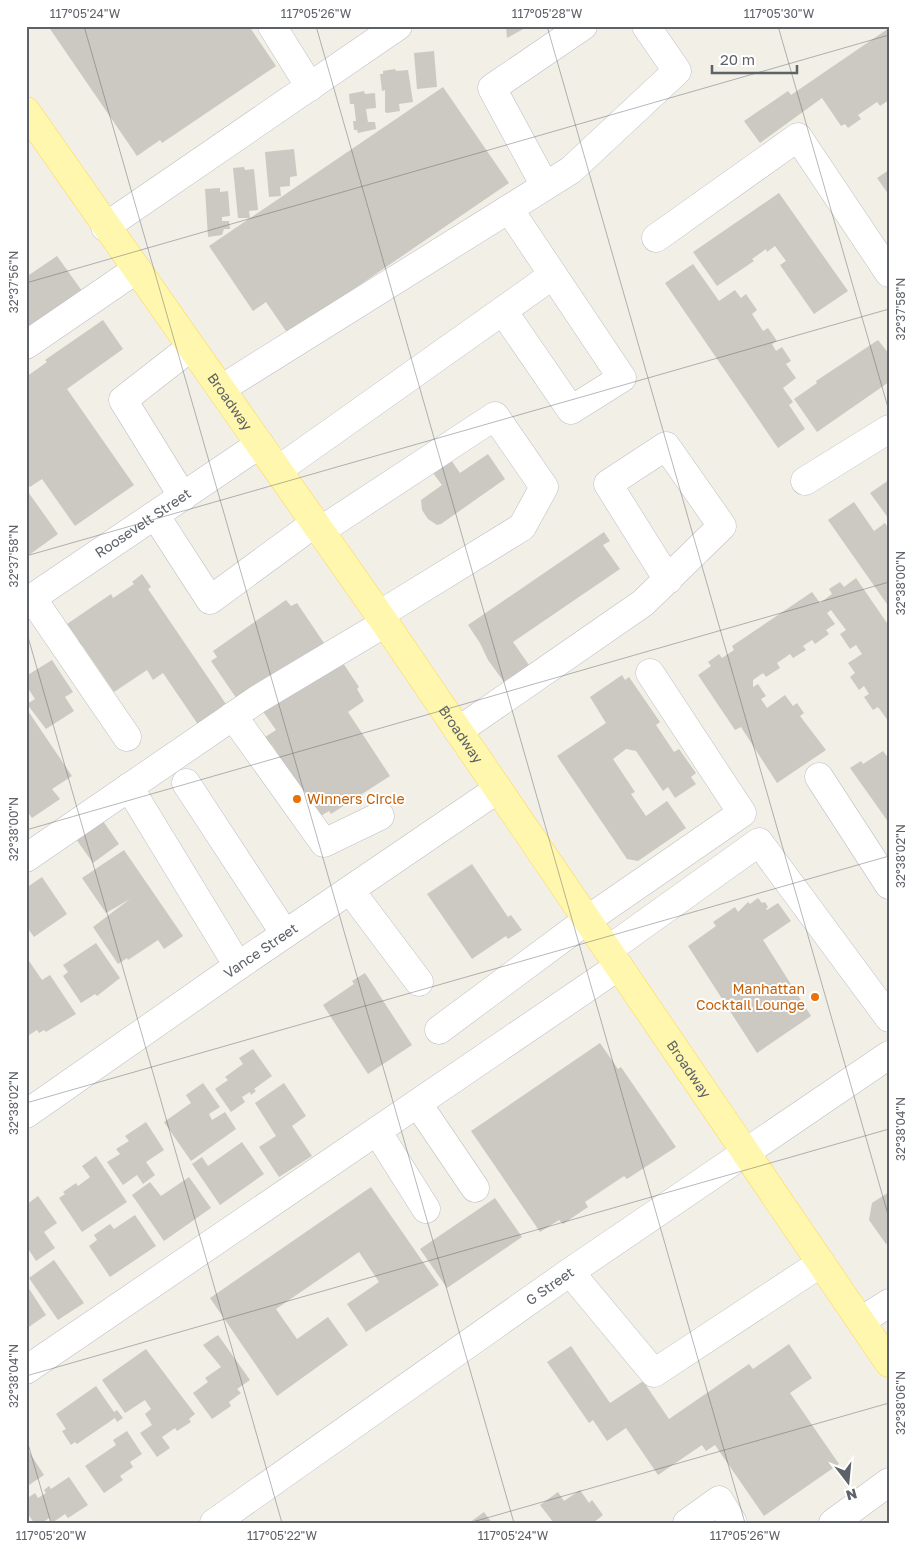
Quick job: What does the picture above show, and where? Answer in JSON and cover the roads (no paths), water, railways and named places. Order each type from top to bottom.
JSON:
[{"type":"main road","name":"Broadway","points":[[26,111],[106,228],[137,269],[382,619],[889,1363]]},
{"type":"street","points":[[272,26],[310,87]]},
{"type":"street","points":[[106,228],[398,26]]},
{"type":"street","points":[[545,186],[492,88],[583,26]]},
{"type":"street","points":[[221,389],[571,170],[678,71],[646,26]]},
{"type":"street","points":[[656,238],[798,137],[889,272]]},
{"type":"street","points":[[503,311],[571,410],[622,378],[509,209]]},
{"type":"street","points":[[26,345],[137,269]]},
{"type":"street","points":[[278,470],[553,275]]},
{"type":"street","points":[[183,497],[123,400],[191,347]]},
{"type":"street","points":[[26,858],[233,716],[522,528],[544,488],[495,416],[318,527],[210,600],[155,515]]},
{"type":"street","points":[[804,481],[889,429]]},
{"type":"street","name":"Roosevelt Street","points":[[29,600],[260,444]]},
{"type":"street","points":[[458,731],[643,603],[668,580],[722,526],[666,446],[608,484],[668,580]]},
{"type":"street","points":[[29,600],[127,737]]},
{"type":"street","points":[[439,1030],[587,920],[742,813],[650,673]]},
{"type":"street","points":[[233,716],[324,843],[380,816]]},
{"type":"street","points":[[819,777],[889,885]]},
{"type":"street","points":[[186,782],[285,934]]},
{"type":"street","points":[[129,787],[238,966]]},
{"type":"street","name":"Vance Street","points":[[26,1114],[238,966],[498,789]]},
{"type":"street","points":[[26,1370],[418,1104],[614,958],[759,842],[889,1018]]},
{"type":"street","points":[[350,890],[419,982]]},
{"type":"street","name":"G Street","points":[[218,1522],[570,1272],[746,1154],[889,1054]]},
{"type":"street","points":[[418,1104],[475,1188]]},
{"type":"street","points":[[377,1131],[426,1210]]},
{"type":"street","points":[[570,1272],[654,1373],[820,1263]]},
{"type":"street","points":[[861,1321],[889,1303]]},
{"type":"street","points":[[832,1523],[889,1482]]},
{"type":"street","points":[[687,1523],[719,1500],[733,1523]]},
{"type":"place","name":"Winners Circle","points":[[297,799]]},
{"type":"place","name":"Manhattan Cocktail Lounge","points":[[815,997]]}]
